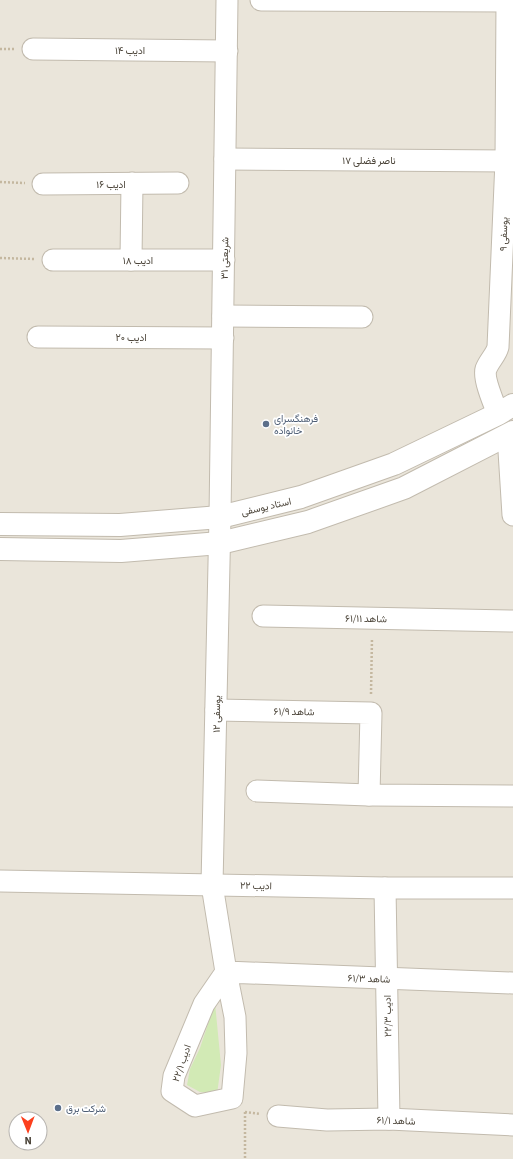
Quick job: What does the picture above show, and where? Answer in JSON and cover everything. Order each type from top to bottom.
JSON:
[{"type":"street","name":"شریعتی ۳۱","points":[[220,517],[227,0]]},
{"type":"street","points":[[261,0],[510,1]]},
{"type":"street","name":"یوسفی ۹","points":[[505,409],[485,376],[485,372],[498,347],[509,161],[510,1]]},
{"type":"street","name":"ادیب ۱۴","points":[[33,49],[227,51]]},
{"type":"street","name":"ناصر فضلی ۱۷","points":[[225,159],[509,161]]},
{"type":"street","name":"ادیب ۱۶","points":[[43,184],[178,183]]},
{"type":"street","points":[[131,260],[132,184]]},
{"type":"street","name":"ادیب ۱۸","points":[[53,260],[224,260]]},
{"type":"street","points":[[223,316],[362,317]]},
{"type":"street","name":"ادیب ۲۰","points":[[38,337],[223,338]]},
{"type":"street","name":"استاد یوسفی","points":[[0,524],[120,525],[220,517],[301,498],[394,464],[505,409]]},
{"type":"street","points":[[0,549],[121,551],[220,543],[308,522],[404,488],[511,433],[513,515]]},
{"type":"street","name":"یوسفی ۱۲","points":[[212,885],[220,517]]},
{"type":"street","name":"شاهد ۶۱/۱۱","points":[[263,616],[513,620]]},
{"type":"street","name":"شاهد ۶۱/۹","points":[[216,710],[371,713]]},
{"type":"street","points":[[369,795],[371,713]]},
{"type":"street","points":[[257,791],[369,795],[513,796]]},
{"type":"street","name":"ادیب ۲۲","points":[[0,881],[385,888],[513,888]]},
{"type":"street","points":[[212,885],[235,1017],[236,1053],[232,1098]]},
{"type":"street","name":"ادیب ۲۲/۳","points":[[385,888],[389,1119]]},
{"type":"street","name":"شاهد ۶۱/۳","points":[[226,972],[513,983]]},
{"type":"street","name":"ادیب ۲۲/۱","points":[[226,972],[204,1004],[174,1076],[172,1091],[195,1106],[232,1098]]},
{"type":"street","name":"شاهد ۶۱/۱","points":[[278,1116],[327,1120],[389,1119],[513,1125]]},
{"type":"path","points":[[0,182],[43,184]]},
{"type":"path","points":[[0,258],[53,260]]},
{"type":"path","points":[[371,713],[373,618]]},
{"type":"path","points":[[232,1098],[245,1112],[245,1159]]},
{"type":"shaded area","points":[[0,0],[513,0],[513,1159],[0,1159]]},
{"type":"green space","points":[[215,1003],[221,1065],[217,1094],[200,1092],[187,1085],[190,1069],[200,1048]]},
{"type":"place","name":"فرهنگسرای خانواده","points":[[266,424]]},
{"type":"place","name":"شرکت برق","points":[[58,1108]]}]
